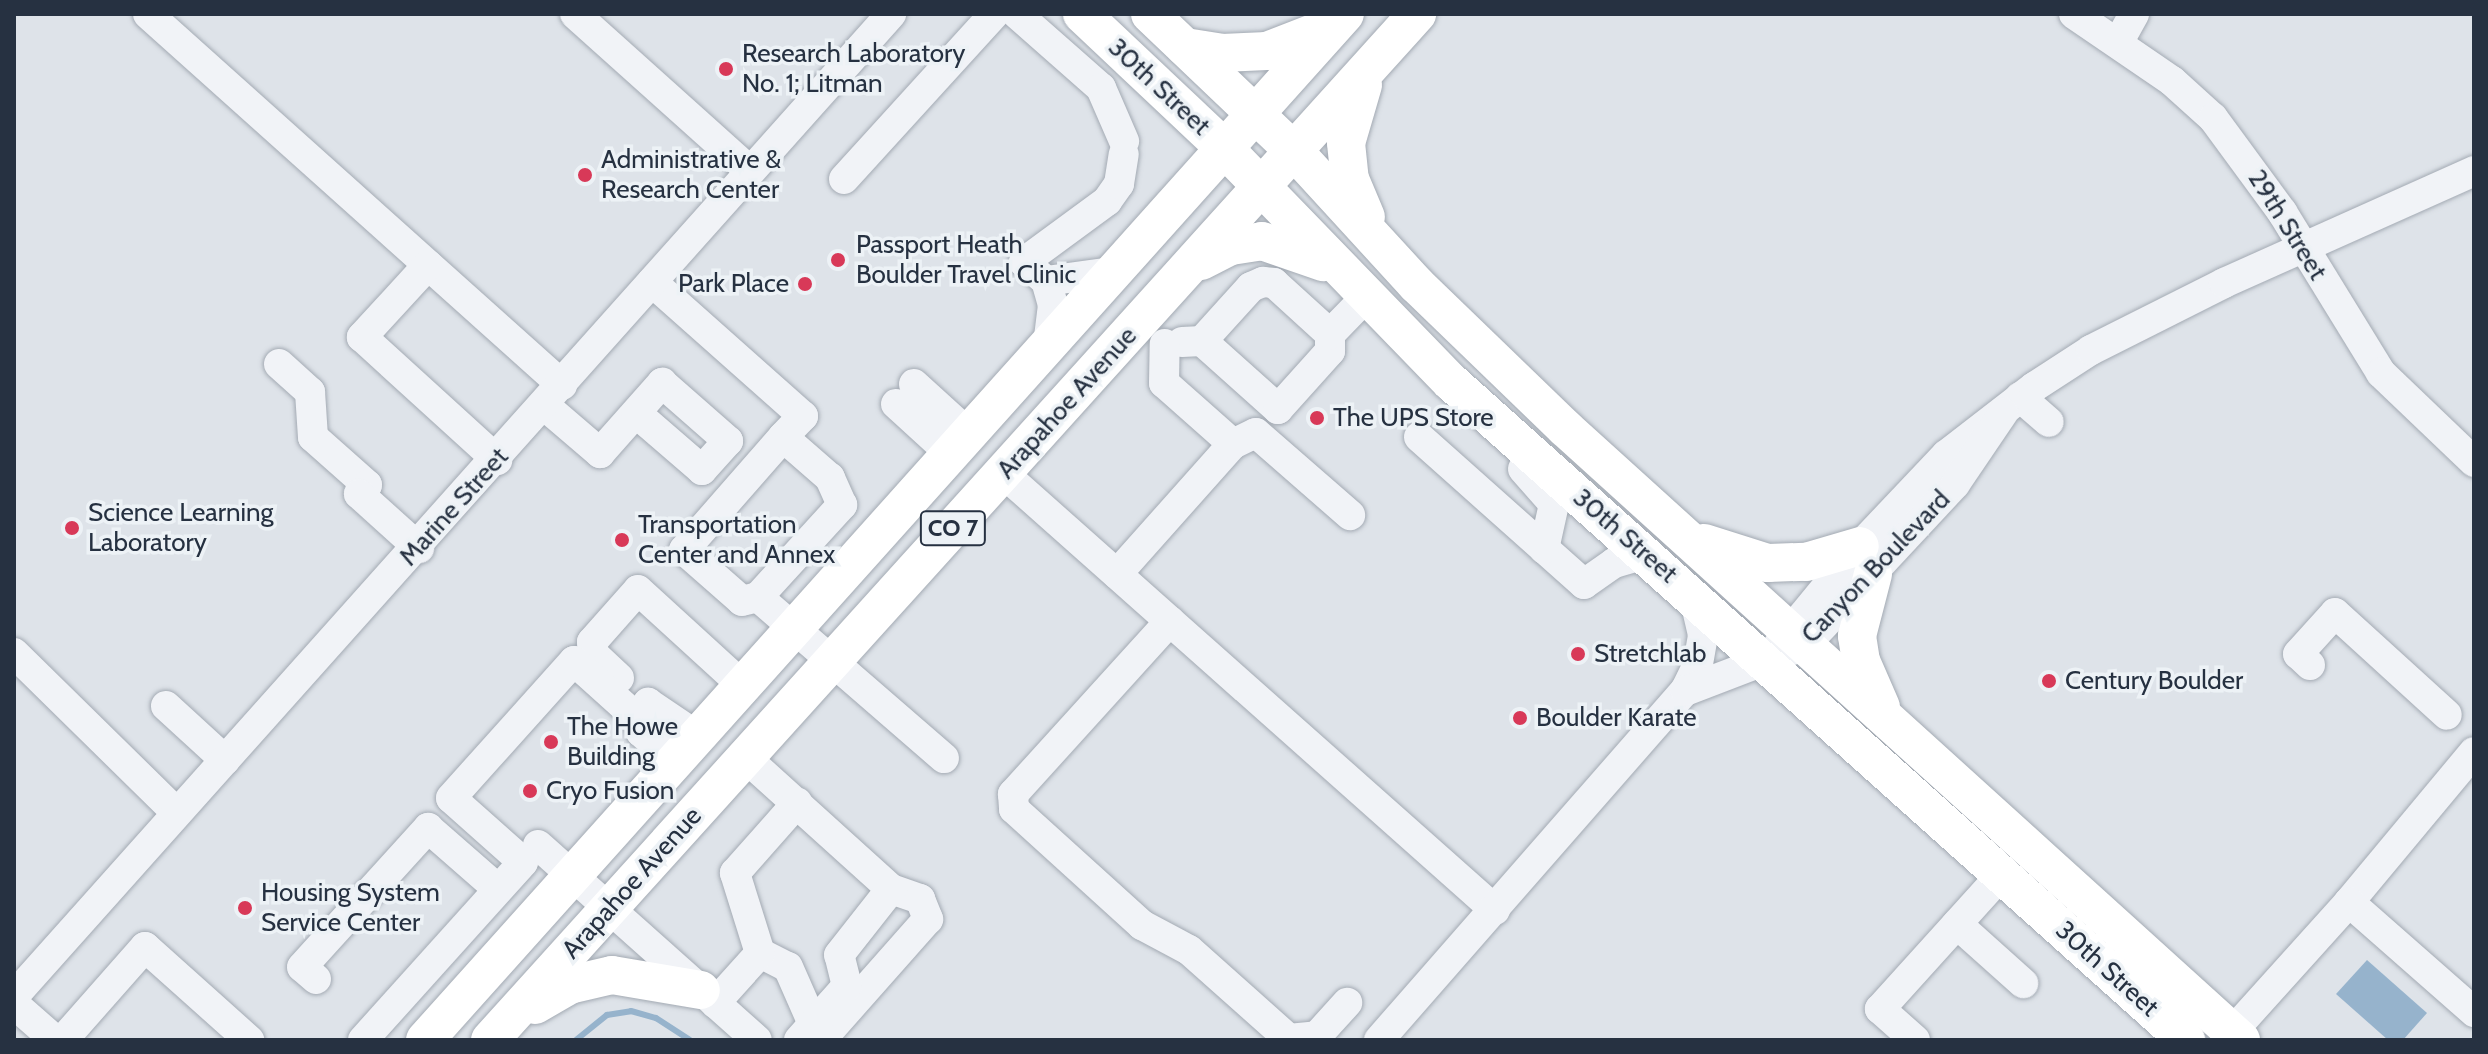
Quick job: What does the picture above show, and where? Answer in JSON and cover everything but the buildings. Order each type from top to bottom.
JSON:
[{"type":"main road","name":"30th Street","points":[[1082,14],[1224,148],[1353,286],[1515,440],[1769,662],[2186,1040]]},
{"type":"main road","name":"30th Street","points":[[1150,14],[1294,151],[1390,257],[1531,396],[2236,1036]]},
{"type":"main road","name":"Arapahoe Avenue","points":[[497,1033],[1003,473],[1153,333],[1186,272],[1417,14]]},
{"type":"main road","name":"Arapahoe Avenue","points":[[425,1040],[1342,18]]},
{"type":"main road","points":[[1185,47],[1222,53],[1267,51],[1342,18]]},
{"type":"main road","points":[[1381,54],[1357,99],[1346,143],[1354,193],[1390,257]]},
{"type":"main road","points":[[1186,272],[1220,251],[1262,241],[1303,251],[1353,286]]},
{"type":"main road","points":[[1678,530],[1720,551],[1768,563],[1866,560],[1857,636],[1869,683],[1888,720]]},
{"type":"main road","points":[[497,1033],[569,985],[600,977],[635,977],[708,996]]},
{"type":"street","points":[[148,14],[428,265],[553,395],[600,453],[636,413]]},
{"type":"street","points":[[575,14],[750,171]]},
{"type":"street","name":"Marine Street","points":[[18,987],[419,548],[891,14]]},
{"type":"street","points":[[844,179],[994,14]]},
{"type":"street","points":[[1017,14],[1107,95],[1124,148],[1119,184],[1107,201],[1035,271]]},
{"type":"street","name":"29th Street","points":[[2074,14],[2118,43],[2213,118],[2301,247],[2381,373],[2474,462]]},
{"type":"street","points":[[2118,43],[2134,14]]},
{"type":"street","name":"Canyon Boulevard","points":[[1685,691],[1719,674],[1769,662],[1866,560],[1946,455],[2012,405],[2121,333],[2301,247],[2474,171]]},
{"type":"street","points":[[428,265],[362,337],[497,460]]},
{"type":"street","points":[[1035,271],[1113,272]]},
{"type":"street","points":[[1035,271],[1053,305],[1048,345]]},
{"type":"street","points":[[652,282],[803,416],[684,550],[742,601],[758,597],[842,505]]},
{"type":"street","points":[[1202,341],[1251,287],[1263,282],[1274,283],[1330,334]]},
{"type":"street","points":[[1117,574],[1244,438],[1278,409],[1330,351],[1330,334],[1353,286]]},
{"type":"street","points":[[1278,409],[1202,341],[1153,333],[1164,383],[1350,515]]},
{"type":"street","points":[[279,364],[310,392],[313,437],[367,485],[359,494],[419,548]]},
{"type":"street","points":[[905,394],[960,444]]},
{"type":"street","points":[[2012,405],[2049,422]]},
{"type":"street","points":[[783,437],[830,478],[842,505],[877,536]]},
{"type":"street","points":[[1419,437],[1584,584],[1614,563],[1645,554]]},
{"type":"street","points":[[1515,440],[1522,467],[1554,504],[1544,549]]},
{"type":"street","points":[[1003,473],[1495,910]]},
{"type":"street","points":[[642,711],[592,650],[594,639],[638,590],[743,686]]},
{"type":"street","points":[[1379,1040],[1685,691],[1698,664],[1703,635],[1694,596]]},
{"type":"street","points":[[758,597],[944,758]]},
{"type":"street","points":[[2310,665],[2298,654],[2335,613],[2459,726]]},
{"type":"street","points":[[1170,621],[1013,794],[1014,809],[1142,925],[1189,950],[1289,1039],[1317,1036],[1347,1003]]},
{"type":"street","points":[[16,659],[177,813]]},
{"type":"street","points":[[686,749],[642,711],[574,661],[451,798],[530,854],[572,876],[757,1040]]},
{"type":"street","points":[[166,706],[225,760]]},
{"type":"street","points":[[2236,1036],[2349,902],[2442,784],[2474,752]]},
{"type":"street","points":[[746,758],[891,889],[920,899],[928,919],[811,1035]]},
{"type":"street","points":[[797,803],[735,873],[760,953],[788,967],[811,1035]]},
{"type":"street","points":[[316,979],[302,967],[428,828],[498,889]]},
{"type":"street","points":[[363,1040],[530,854]]},
{"type":"street","points":[[1915,1040],[1880,1009],[2002,874]]},
{"type":"street","points":[[811,1035],[847,986],[839,955],[891,889]]},
{"type":"street","points":[[2349,902],[2474,1012]]},
{"type":"street","points":[[1957,924],[2023,983]]},
{"type":"street","points":[[63,1040],[145,947],[249,1040]]},
{"type":"street","points":[[708,996],[760,953]]},
{"type":"street","points":[[2101,965],[2129,961],[2162,968]]},
{"type":"street","points":[[18,987],[55,1040]]},
{"type":"water","points":[[2367,960],[2427,1013],[2403,1040],[2388,1040],[2336,994]]},
{"type":"waterway","points":[[576,1040],[607,1015],[631,1011],[656,1018],[690,1040]]},
{"type":"place","name":"Research Laboratory No. 1; Litman","points":[[726,69]]},
{"type":"place","name":"Administrative & Research Center","points":[[585,175]]},
{"type":"place","name":"Passport Heath Boulder Travel Clinic","points":[[838,260]]},
{"type":"place","name":"Park Place","points":[[805,284]]},
{"type":"place","name":"The UPS Store","points":[[1317,418]]},
{"type":"place","name":"Science Learning Laboratory","points":[[72,528]]},
{"type":"place","name":"Transportation Center and Annex","points":[[622,540]]},
{"type":"place","name":"Stretchlab","points":[[1578,654]]},
{"type":"place","name":"Century Boulder","points":[[2049,681]]},
{"type":"place","name":"Boulder Karate","points":[[1520,718]]},
{"type":"place","name":"The Howe Building","points":[[551,742]]},
{"type":"place","name":"Cryo Fusion","points":[[530,791]]},
{"type":"place","name":"Housing System Service Center","points":[[245,908]]}]
